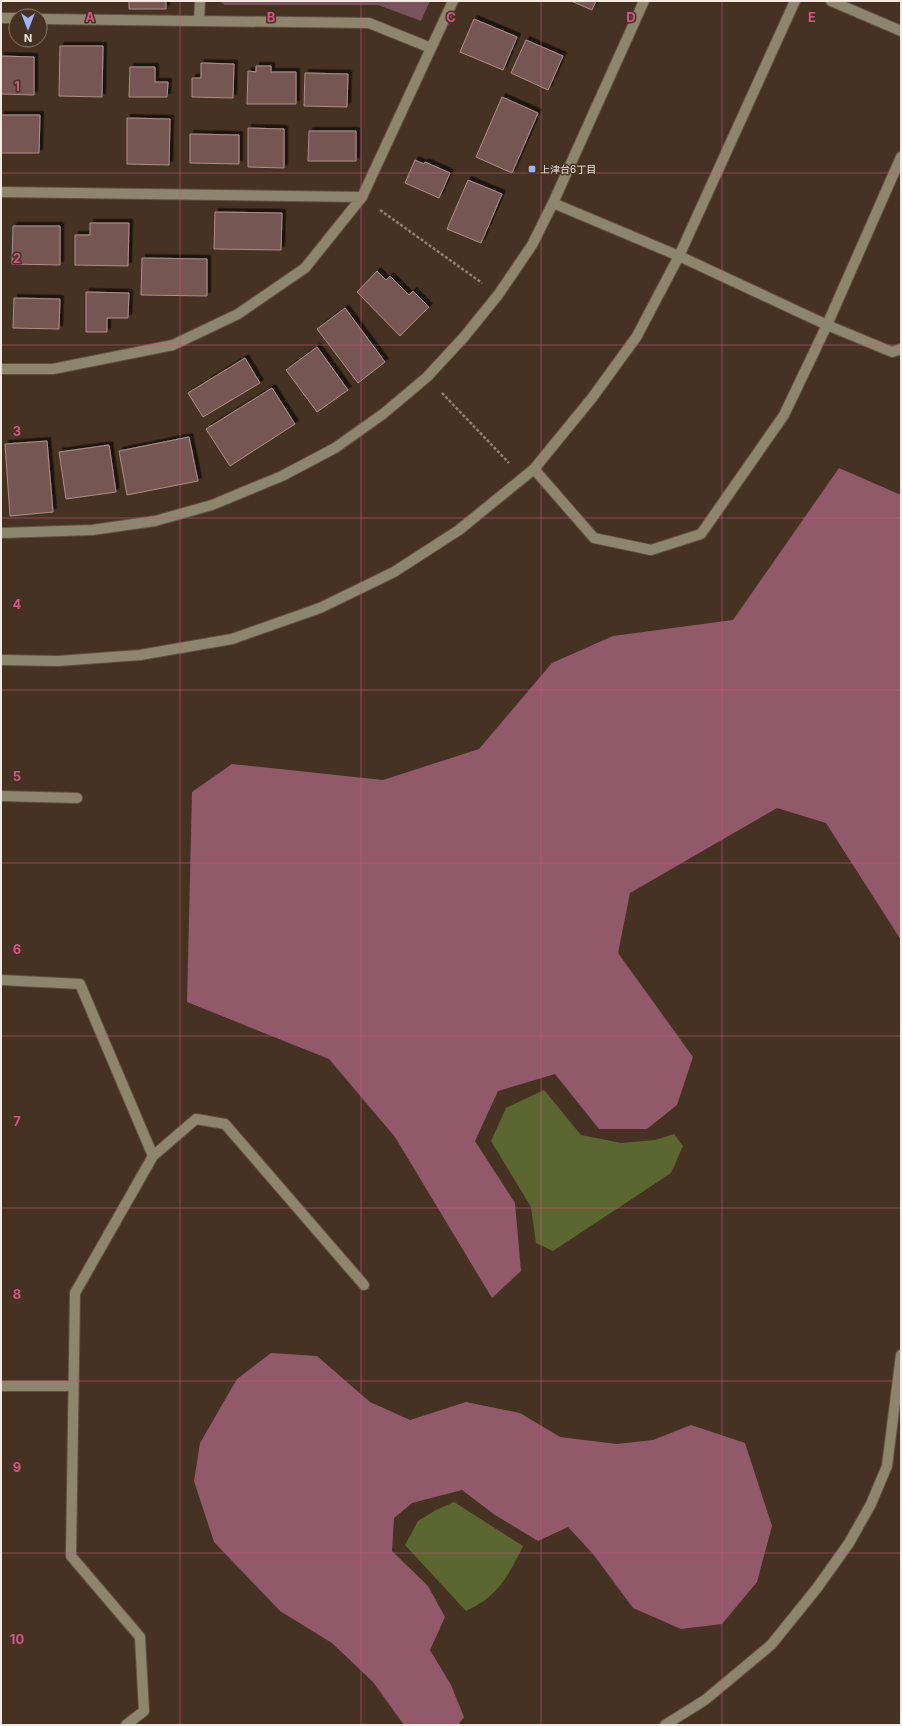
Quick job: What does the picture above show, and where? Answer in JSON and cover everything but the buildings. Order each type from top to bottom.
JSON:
[{"type":"street","points":[[199,21],[200,1]]},
{"type":"street","points":[[1,369],[53,369],[173,345],[238,314],[305,268],[362,197],[453,1]]},
{"type":"street","points":[[1,533],[92,530],[155,521],[212,505],[282,476],[334,448],[383,414],[427,377],[464,337],[498,295],[532,245],[553,203],[644,1]]},
{"type":"street","points":[[1,660],[58,661],[140,655],[232,639],[320,608],[394,572],[459,530],[534,470],[592,398],[637,336],[679,256],[794,1]]},
{"type":"street","points":[[830,1],[901,32]]},
{"type":"street","points":[[48,19],[370,23],[431,48]]},
{"type":"street","points":[[534,470],[594,538],[651,550],[701,534],[784,415],[827,325],[901,157]]},
{"type":"street","points":[[1,192],[362,197]]},
{"type":"street","points":[[553,203],[679,256],[827,325],[892,352],[901,349]]},
{"type":"street","points":[[1,796],[77,798]]},
{"type":"street","points":[[1,980],[80,984],[153,1156]]},
{"type":"street","points":[[126,1725],[144,1711],[140,1637],[71,1556],[74,1293],[153,1156],[196,1119],[225,1124],[364,1285]]},
{"type":"street","points":[[665,1725],[705,1700],[771,1644],[818,1588],[849,1543],[871,1504],[887,1466],[901,1355]]},
{"type":"street","points":[[1,1386],[73,1386]]},
{"type":"path","points":[[362,197],[498,295]]},
{"type":"path","points":[[427,377],[523,478]]},
{"type":"shaded area","points":[[220,1],[430,1],[421,21],[378,5],[224,5]]},
{"type":"shaded area","points":[[839,468],[901,495],[901,940],[826,823],[777,808],[630,893],[618,953],[693,1057],[677,1105],[647,1129],[599,1129],[555,1074],[498,1091],[475,1141],[515,1203],[521,1271],[492,1298],[395,1137],[329,1059],[187,1002],[192,792],[232,764],[383,780],[479,749],[552,663],[613,636],[733,620]]},
{"type":"shaded area","points":[[544,1090],[581,1135],[621,1143],[655,1140],[674,1134],[683,1146],[671,1173],[553,1251],[536,1243],[531,1207],[491,1141],[506,1108]]},
{"type":"shaded area","points":[[271,1353],[317,1356],[370,1402],[410,1420],[466,1402],[520,1413],[560,1437],[617,1444],[653,1440],[691,1425],[745,1443],[772,1526],[757,1582],[722,1624],[681,1629],[633,1608],[593,1554],[568,1527],[538,1541],[495,1515],[462,1490],[412,1503],[394,1518],[392,1551],[428,1586],[445,1617],[430,1650],[451,1685],[464,1717],[458,1725],[404,1725],[373,1682],[332,1643],[280,1611],[214,1542],[194,1481],[200,1443],[237,1379]]},
{"type":"shaded area","points":[[454,1502],[523,1546],[512,1568],[497,1589],[485,1600],[466,1611],[405,1545],[418,1521],[436,1510]]},
{"type":"place","name":"上津台6丁目","points":[[532,169]]}]
